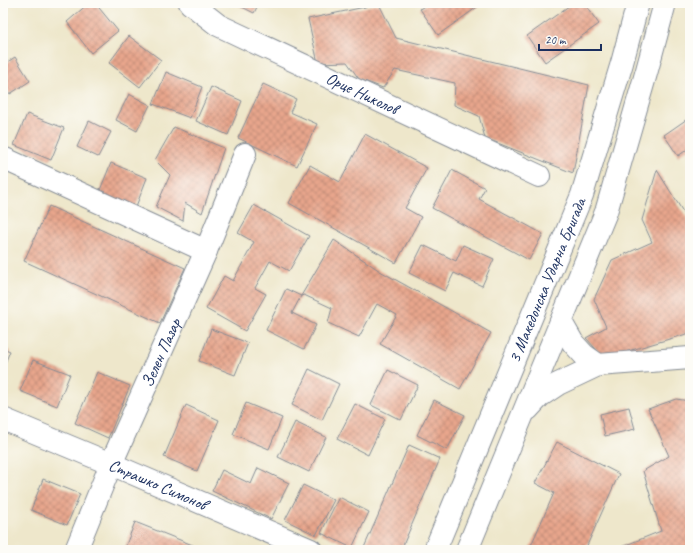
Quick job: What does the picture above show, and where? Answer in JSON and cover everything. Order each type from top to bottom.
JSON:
[{"type":"street","name":"Орце Николов","points":[[190,3],[218,25],[539,176]]},
{"type":"street","name":"3 Македонска Ударна Бригада","points":[[435,550],[582,195],[622,63],[638,3]]},
{"type":"street","name":"3 Македонска Ударна Бригада","points":[[467,550],[606,212],[665,3]]},
{"type":"street","name":"Зелен Пазар","points":[[76,550],[111,464],[206,252],[245,154]]},
{"type":"street","points":[[3,164],[5,159],[206,252]]},
{"type":"street","points":[[561,322],[573,342],[584,355],[598,365]]},
{"type":"street","points":[[524,413],[540,396],[558,384],[598,365],[690,358]]},
{"type":"street","name":"Страшко Симонов","points":[[3,419],[311,550]]},
{"type":"building","points":[[89,3],[95,3],[118,31],[91,53],[67,22]]},
{"type":"building","points":[[234,3],[259,3],[254,13]]},
{"type":"building","points":[[428,3],[483,3],[438,35],[420,9]]},
{"type":"building","points":[[573,3],[584,3],[599,24],[545,62],[527,36]]},
{"type":"building","points":[[379,4],[396,38],[589,85],[573,173],[485,138],[479,116],[454,105],[455,83],[395,70],[383,88],[359,79],[347,62],[318,63],[308,19]]},
{"type":"building","points":[[129,36],[161,60],[140,87],[109,63]]},
{"type":"building","points":[[15,57],[30,81],[10,94],[3,84],[3,65]]},
{"type":"building","points":[[166,72],[202,87],[190,118],[153,104]]},
{"type":"building","points":[[263,84],[296,99],[290,112],[317,124],[297,166],[238,138]]},
{"type":"building","points":[[211,87],[242,101],[228,135],[196,121]]},
{"type":"building","points":[[129,94],[150,105],[137,131],[116,120]]},
{"type":"building","points":[[27,114],[64,128],[51,160],[14,145]]},
{"type":"building","points":[[690,117],[690,152],[688,149],[678,156],[664,135]]},
{"type":"building","points":[[89,121],[111,132],[98,157],[77,147]]},
{"type":"building","points":[[174,127],[224,148],[202,213],[185,203],[183,221],[156,207],[170,175],[155,160]]},
{"type":"building","points":[[365,134],[427,168],[405,208],[421,217],[396,263],[289,203],[310,165],[340,182]]},
{"type":"building","points":[[111,163],[147,178],[135,209],[98,195]]},
{"type":"building","points":[[452,170],[485,188],[479,199],[543,234],[529,260],[432,208]]},
{"type":"building","points":[[657,170],[690,223],[690,333],[604,358],[586,338],[606,327],[594,299],[612,260],[652,242],[642,220]]},
{"type":"building","points":[[254,205],[309,236],[289,271],[270,261],[255,288],[266,294],[245,331],[206,309],[224,276],[233,281],[254,242],[238,233]]},
{"type":"building","points":[[49,206],[185,268],[160,323],[24,261]]},
{"type":"building","points":[[334,240],[380,271],[491,333],[460,389],[380,344],[397,315],[377,304],[359,337],[328,323],[332,308],[304,295],[301,296]]},
{"type":"building","points":[[423,245],[456,261],[463,245],[494,259],[482,286],[454,273],[445,291],[409,273]]},
{"type":"building","points":[[286,289],[301,296],[292,313],[316,325],[304,349],[266,330]]},
{"type":"building","points":[[211,329],[248,343],[235,375],[199,361]]},
{"type":"building","points":[[3,348],[10,351],[3,368]]},
{"type":"building","points":[[33,360],[70,374],[57,406],[20,391]]},
{"type":"building","points":[[309,369],[339,384],[322,420],[292,405]]},
{"type":"building","points":[[388,370],[418,385],[401,420],[371,405]]},
{"type":"building","points":[[97,372],[130,386],[108,438],[75,423]]},
{"type":"building","points":[[676,399],[690,401],[690,550],[623,550],[621,547],[661,531],[643,471],[669,456],[648,409]]},
{"type":"building","points":[[434,400],[465,415],[447,450],[417,435]]},
{"type":"building","points":[[246,403],[282,418],[269,449],[233,434]]},
{"type":"building","points":[[355,404],[385,419],[368,455],[337,439]]},
{"type":"building","points":[[186,405],[219,420],[197,471],[164,457]]},
{"type":"building","points":[[629,407],[635,429],[605,436],[600,414]]},
{"type":"building","points":[[295,422],[326,437],[309,472],[278,457]]},
{"type":"building","points":[[557,442],[619,474],[585,550],[529,550],[554,493],[535,483]]},
{"type":"building","points":[[409,445],[440,459],[401,550],[363,550]]},
{"type":"building","points":[[258,468],[289,483],[271,519],[212,491],[222,470],[251,484]]},
{"type":"building","points":[[43,479],[80,494],[67,525],[31,510]]},
{"type":"building","points":[[303,485],[334,500],[316,535],[285,520]]},
{"type":"building","points":[[339,497],[369,512],[352,548],[321,533]]},
{"type":"building","points":[[135,522],[205,550],[124,550]]}]
